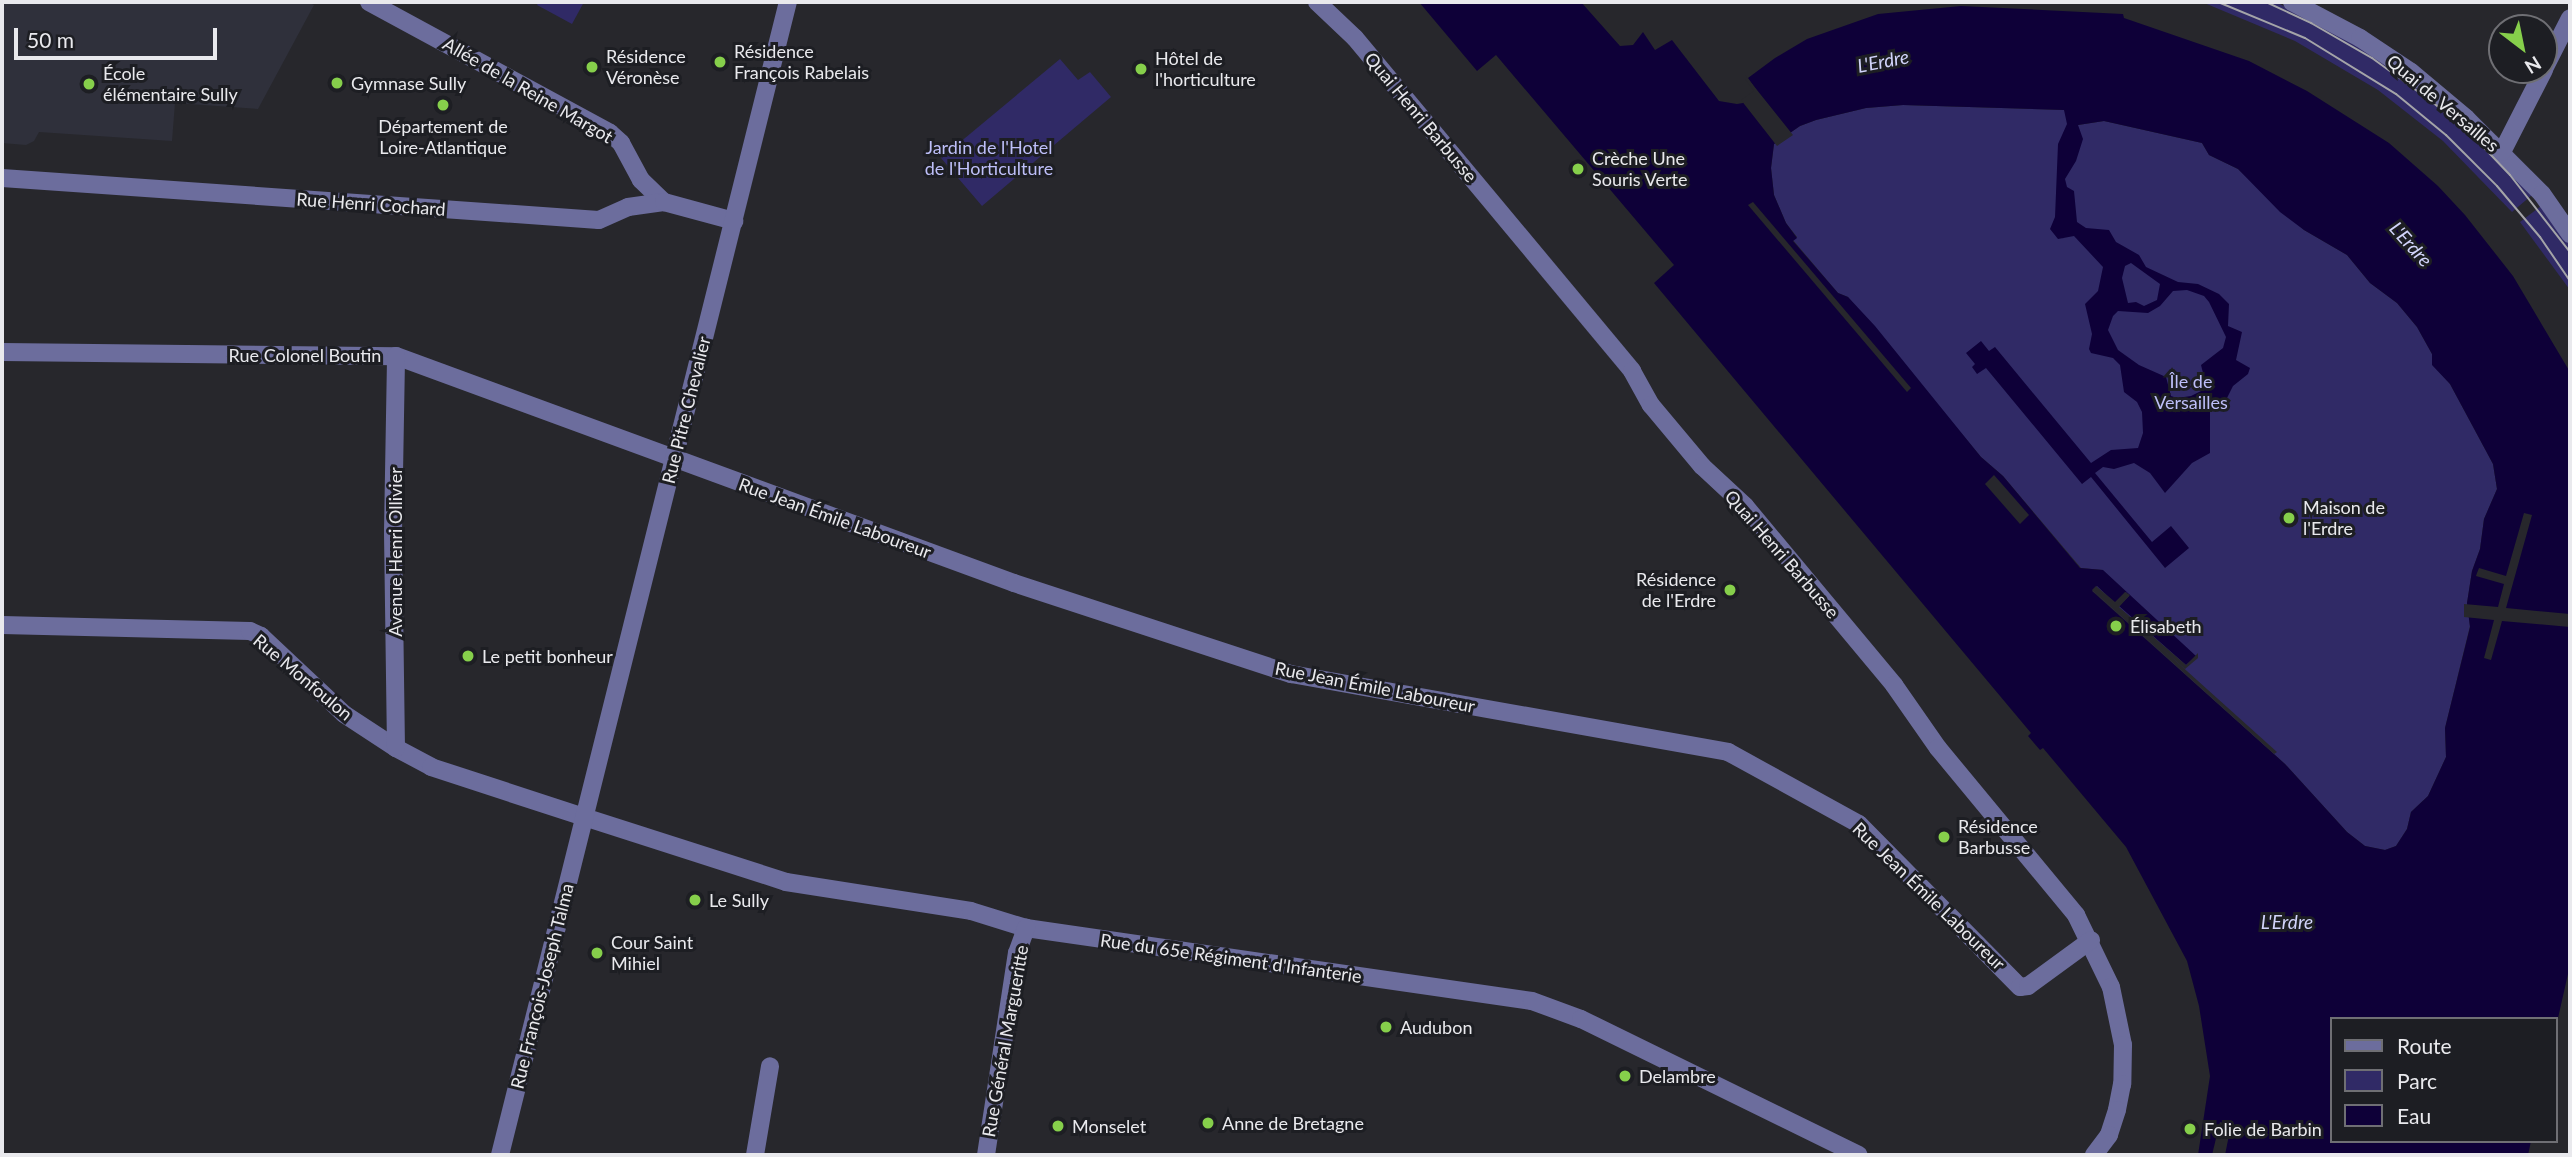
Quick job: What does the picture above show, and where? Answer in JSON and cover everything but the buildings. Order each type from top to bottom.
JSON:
[{"type":"street","name":"Allée de la Reine Margot","points":[[369,2],[610,133],[621,143],[641,180],[664,202]]},
{"type":"street","name":"Rue Pitre Chevalier","points":[[583,817],[788,2]]},
{"type":"street","name":"Quai Henri Barbusse","points":[[1317,2],[1355,38],[1632,371],[1651,405],[1694,457],[1745,506],[1894,685],[1938,748],[2060,895],[2091,940],[2119,1014],[2123,1063],[2117,1110],[2109,1135],[2094,1155]]},
{"type":"street","name":"Quai de Versailles","points":[[2292,2],[2360,38],[2411,72],[2502,152],[2569,226]]},
{"type":"street","points":[[2558,42],[2570,18]]},
{"type":"street","points":[[2502,152],[2537,84]]},
{"type":"street","name":"Rue Henri Cochard","points":[[2,178],[599,220],[628,207],[664,202],[734,221]]},
{"type":"street","name":"Rue Colonel Boutin","points":[[2,352],[396,356],[674,459]]},
{"type":"street","name":"Avenue Henri Ollivier","points":[[396,356],[393,531],[396,748]]},
{"type":"street","name":"Rue Jean Émile Laboureur","points":[[674,459],[1014,583],[1291,674],[1728,752],[1859,824],[2020,987],[2028,986],[2091,940]]},
{"type":"street","name":"Rue Monfoulon","points":[[2,625],[250,631],[261,636],[344,714],[396,748],[431,767],[583,817]]},
{"type":"street","name":"Rue du 65e Régiment d'Infanterie","points":[[583,817],[786,882],[971,911],[1026,928],[1532,1001],[1581,1019],[1858,1155]]},
{"type":"street","name":"Rue François-Joseph Talma","points":[[500,1155],[583,817]]},
{"type":"street","name":"Rue Général Margueritte","points":[[986,1155],[1017,953],[1026,928]]},
{"type":"street","points":[[755,1155],[770,1066]]},
{"type":"shaded area","points":[[2,2],[308,2],[314,5],[258,109],[175,103],[172,141],[39,132],[34,141],[26,145],[2,143]]},
{"type":"green space","points":[[539,2],[584,2],[572,24],[537,5]]},
{"type":"green space","points":[[2202,2],[2276,2],[2360,45],[2446,108],[2532,195],[2512,212],[2443,141],[2378,90],[2295,41]]},
{"type":"green space","name":"Jardin de l'Hotel de l'Horticulture","points":[[1060,59],[1078,80],[1090,72],[1111,97],[982,206],[941,158]]},
{"type":"green space","name":"Île de Versailles","points":[[1903,105],[2064,110],[2078,125],[2104,121],[2202,143],[2209,155],[2238,169],[2304,230],[2347,255],[2370,283],[2397,303],[2417,327],[2432,354],[2433,365],[2450,384],[2493,464],[2497,489],[2484,519],[2480,549],[2472,571],[2467,603],[2470,626],[2445,728],[2446,757],[2428,796],[2411,812],[2407,829],[2396,846],[2385,850],[2365,846],[2347,832],[2285,764],[2092,590],[2103,570],[2081,568],[2003,476],[1981,457],[1848,297],[1838,293],[1793,240],[1797,237],[1786,223],[1774,195],[1771,168],[1774,144],[1800,126],[1816,120],[1866,108]]},
{"type":"green space","points":[[2541,206],[2570,245],[2570,290],[2520,222]]},
{"type":"water","name":"L'Erdre","points":[[1419,2],[1581,2],[1620,46],[1633,45],[1643,32],[1655,50],[1672,40],[1719,101],[1737,104],[1743,103],[1758,92],[1748,78],[1775,58],[1807,39],[1878,14],[1961,6],[2123,14],[2124,18],[2249,61],[2307,91],[2389,143],[2438,186],[2465,215],[2513,276],[2570,372],[2570,965],[2558,1018],[2330,1017],[2330,1143],[2531,1143],[2528,1155],[2198,1155],[2210,1076],[2199,1006],[2187,961],[2126,847],[2043,748],[2040,750],[2028,736],[2031,733],[1654,283],[1674,265],[1496,55],[1477,71]],"holes":[[[1903,105],[2064,110],[2067,124],[2058,144],[2055,217],[2050,229],[2058,239],[2074,236],[2103,267],[2098,291],[2085,304],[2092,334],[2089,349],[2091,353],[2113,358],[2120,365],[2124,392],[2137,402],[2142,412],[2143,433],[2138,448],[2111,450],[2091,463],[1995,347],[1989,351],[1981,341],[1966,353],[1975,364],[1972,367],[1977,374],[1986,368],[2082,484],[2091,477],[2165,568],[2189,548],[2171,526],[2152,542],[2095,473],[2103,467],[2114,469],[2134,463],[2150,473],[2165,493],[2192,463],[2210,453],[2210,409],[2223,406],[2233,386],[2248,374],[2250,368],[2236,360],[2242,332],[2228,326],[2229,304],[2219,294],[2198,284],[2178,282],[2146,267],[2139,255],[2116,242],[2109,230],[2086,228],[2077,222],[2074,191],[2067,187],[2065,179],[2076,161],[2083,139],[2078,125],[2104,121],[2202,143],[2209,155],[2238,169],[2280,212],[2304,230],[2347,255],[2370,283],[2397,303],[2417,327],[2432,354],[2432,365],[2450,384],[2493,464],[2497,489],[2484,519],[2480,549],[2472,571],[2467,603],[2470,627],[2445,728],[2446,757],[2428,796],[2411,812],[2407,829],[2396,846],[2385,850],[2365,846],[2347,832],[2285,764],[2092,591],[2097,586],[2115,603],[2126,592],[2129,596],[2119,606],[2186,665],[2196,656],[2103,570],[2080,568],[2003,476],[1981,457],[1875,326],[1848,297],[1838,293],[1793,241],[1797,238],[1786,223],[1774,195],[1771,168],[1774,144],[1800,126],[1816,120],[1866,108]],[[2131,263],[2160,284],[2157,300],[2144,306],[2136,302],[2128,303],[2122,278],[2125,266]],[[2187,290],[2204,296],[2209,302],[2226,337],[2223,348],[2201,365],[2205,381],[2203,390],[2191,396],[2177,398],[2171,396],[2166,377],[2139,365],[2118,350],[2108,330],[2118,311],[2148,313],[2160,306],[2173,291]]]},
{"type":"pier","points":[[1745,75],[1793,135],[1777,146],[1741,100],[1754,91]]},
{"type":"pier","points":[[1753,202],[1911,388],[1907,392],[1748,205]]},
{"type":"pier","points":[[1994,475],[2029,515],[2020,524],[1985,484]]},
{"type":"pier","points":[[2524,513],[2532,515],[2506,608],[2570,614],[2570,627],[2502,621],[2491,660],[2484,658],[2494,620],[2464,617],[2464,604],[2498,607],[2504,584],[2476,576],[2479,568],[2506,576]]},
{"type":"pier","points":[[2096,586],[2115,602],[2125,592],[2130,595],[2119,607],[2186,665],[2198,653],[2198,658],[2185,669],[2158,645],[2277,752],[2274,754],[2092,590]]},
{"type":"pier","points":[[2220,1122],[2231,1125],[2225,1155],[2212,1155]]},
{"type":"tram line","points":[[2218,2],[2305,38],[2396,94],[2446,135],[2497,186],[2540,237],[2570,281]]},
{"type":"tram line","points":[[2266,2],[2311,23],[2372,58],[2470,133],[2510,175],[2570,252]]},
{"type":"place","name":"Résidence François Rabelais","points":[[720,62]]},
{"type":"place","name":"Résidence Véronèse","points":[[592,67]]},
{"type":"place","name":"Hôtel de l'horticulture","points":[[1141,69]]},
{"type":"place","name":"Gymnase Sully","points":[[337,83]]},
{"type":"place","name":"École élémentaire Sully","points":[[89,84]]},
{"type":"place","name":"Département de Loire-Atlantique","points":[[443,105]]},
{"type":"place","name":"Crèche Une Souris Verte","points":[[1578,169]]},
{"type":"place","name":"Maison de l'Erdre","points":[[2289,518]]},
{"type":"place","name":"Résidence de l'Erdre","points":[[1730,590]]},
{"type":"place","name":"Élisabeth","points":[[2116,626]]},
{"type":"place","name":"Le petit bonheur","points":[[468,656]]},
{"type":"place","name":"Résidence Barbusse","points":[[1944,837]]},
{"type":"place","name":"Le Sully","points":[[695,900]]},
{"type":"place","name":"Cour Saint Mihiel","points":[[597,953]]},
{"type":"place","name":"Audubon","points":[[1386,1027]]},
{"type":"place","name":"Delambre","points":[[1625,1076]]},
{"type":"place","name":"Anne de Bretagne","points":[[1208,1123]]},
{"type":"place","name":"Monselet","points":[[1058,1126]]},
{"type":"place","name":"Folie de Barbin","points":[[2190,1129]]}]
